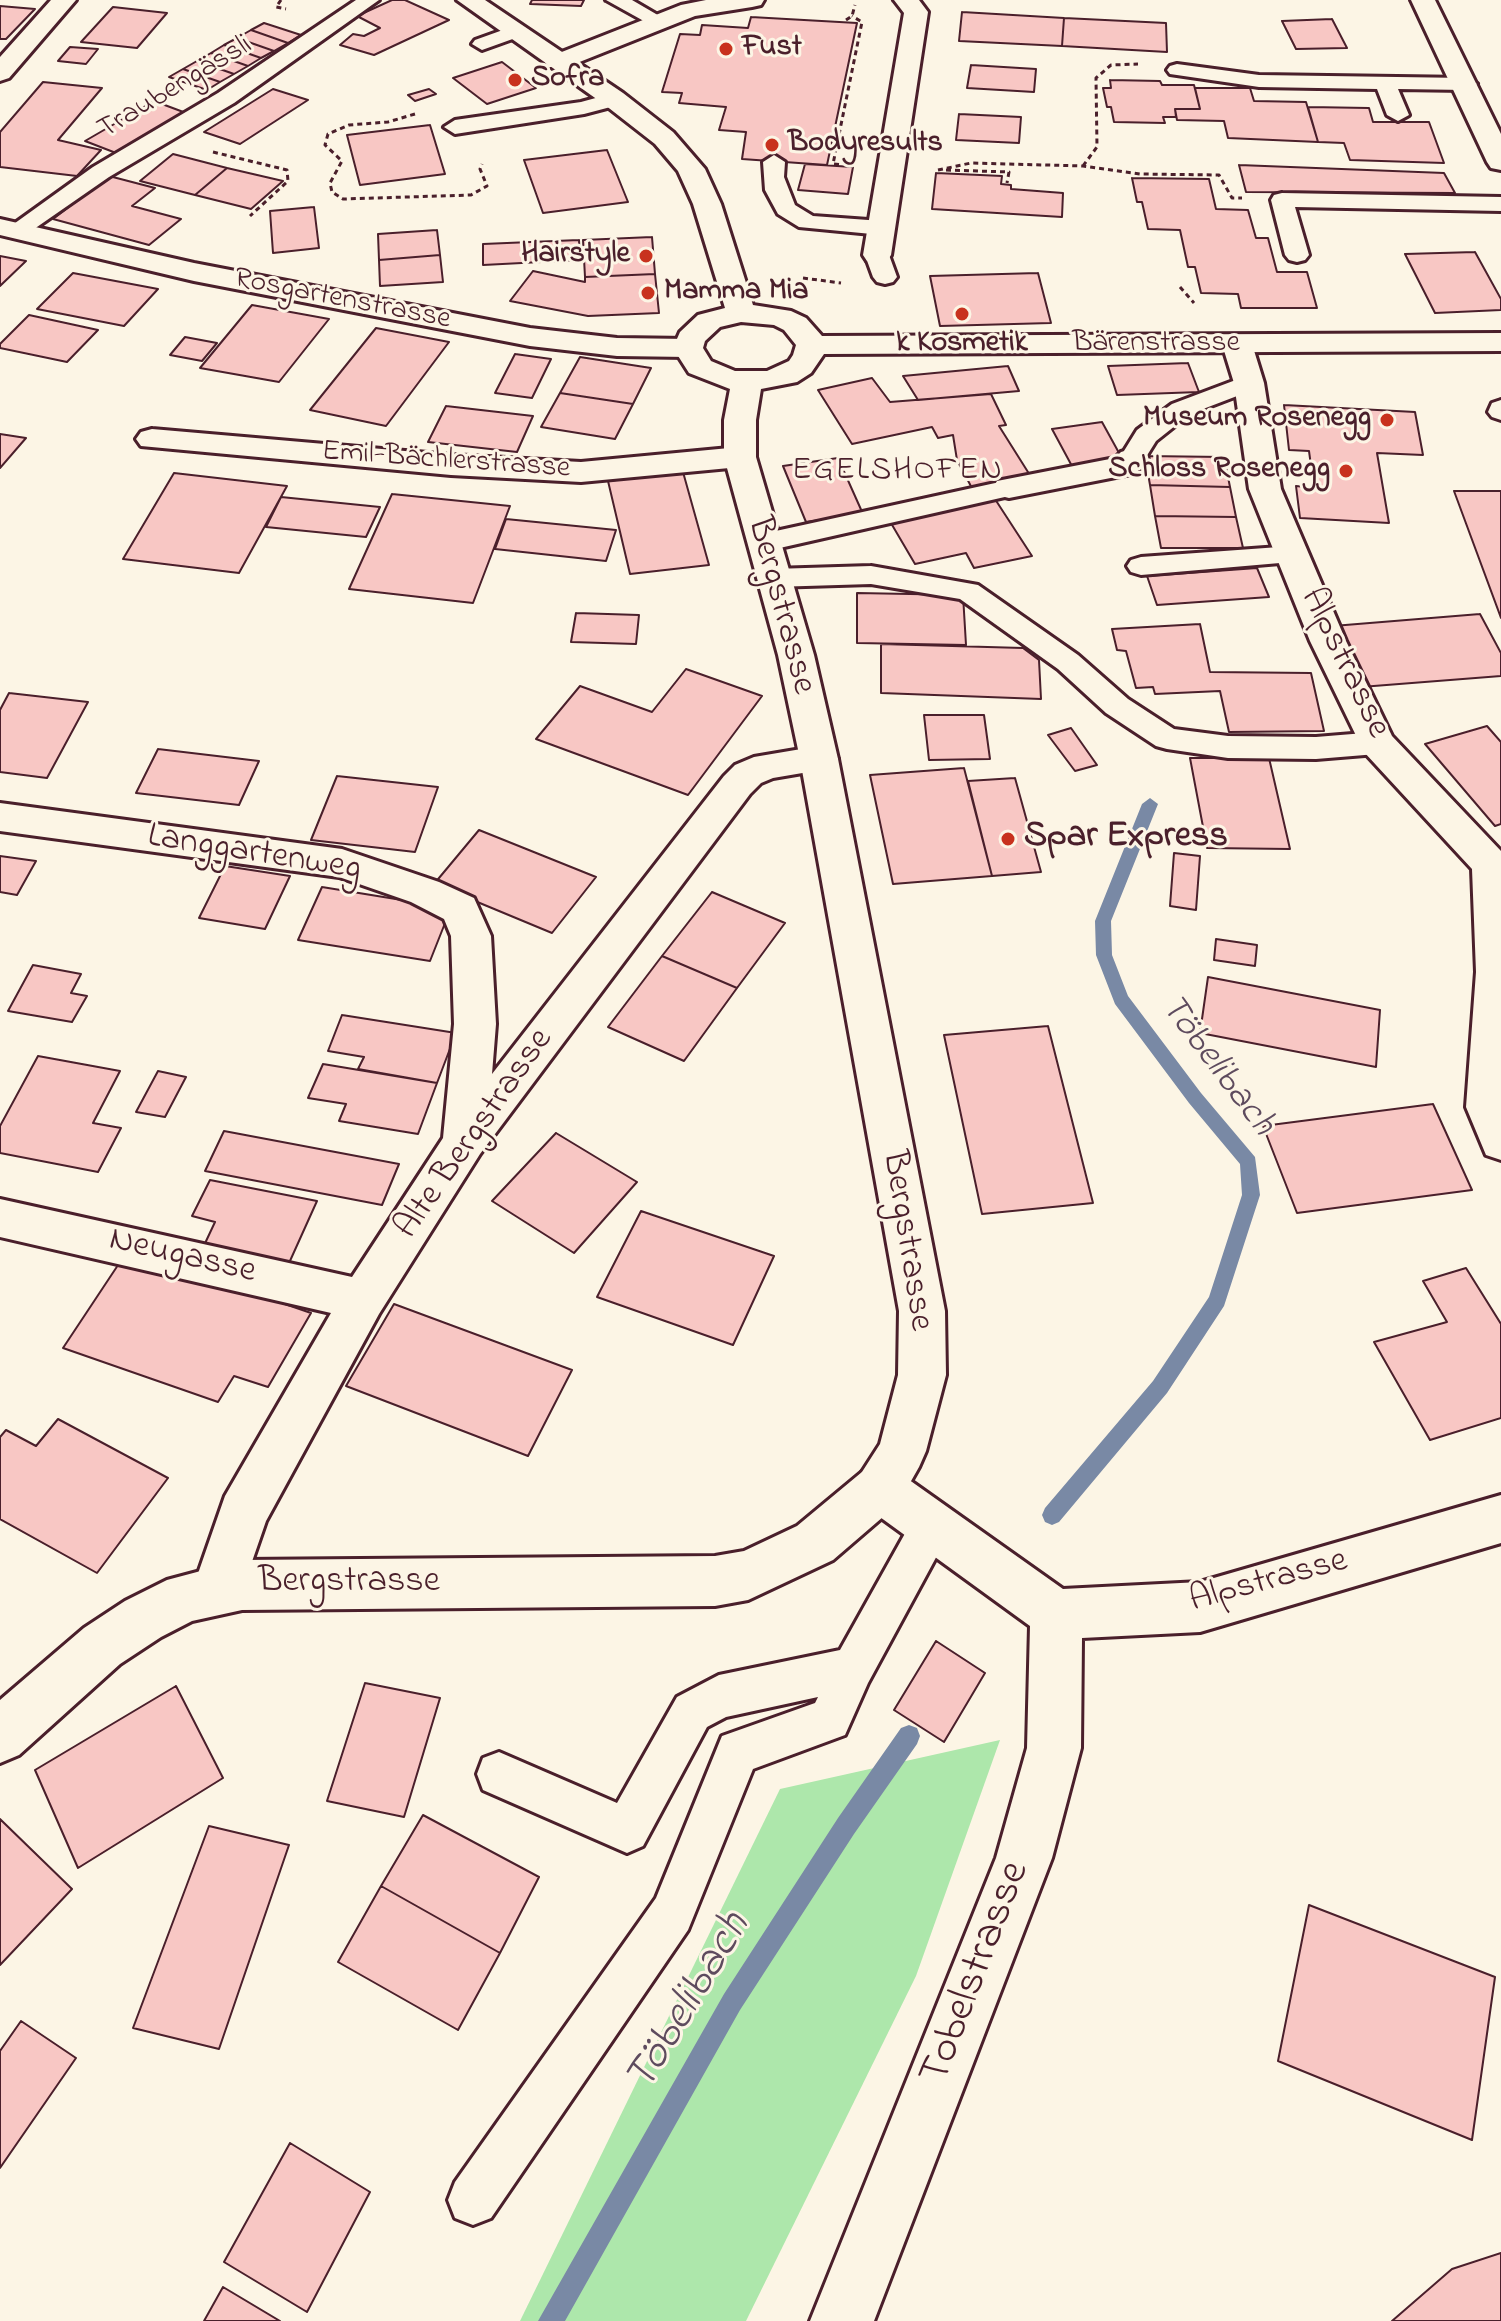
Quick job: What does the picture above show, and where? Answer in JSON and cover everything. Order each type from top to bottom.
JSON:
[{"type":"street","points":[[0,73],[64,0]]},
{"type":"street","points":[[469,0],[614,99],[664,138],[691,169],[707,204],[741,313]]},
{"type":"street","points":[[558,62],[658,21],[685,5],[752,0]]},
{"type":"street","points":[[881,266],[882,228],[916,12],[906,0]]},
{"type":"street","points":[[1423,0],[1501,162]]},
{"type":"street","name":"Rosgartenstrasse","points":[[8,229],[194,272],[530,337],[617,347],[688,348]]},
{"type":"street","points":[[741,313],[770,315],[795,324],[806,334],[811,345],[808,356],[793,371],[768,380],[747,382],[713,375],[700,367],[688,348],[697,329],[724,315],[741,313]]},
{"type":"street","name":"Bärenstrasse","points":[[811,345],[1501,342]]},
{"type":"street","name":"Alpstrasse","points":[[1237,344],[1249,383],[1265,489],[1328,641],[1377,743],[1496,869],[1498,972],[1488,1107],[1501,1142]]},
{"type":"street","name":"Bergstrasse","points":[[0,1736],[102,1646],[171,1605],[219,1588],[293,1583],[715,1581],[748,1575],[815,1543],[880,1488],[902,1451],[922,1375],[922,1311],[819,759],[796,655],[740,457],[740,420],[747,382]]},
{"type":"street","name":"Emil-Bächlerstrasse","points":[[152,439],[451,465],[581,472],[740,457]]},
{"type":"street","points":[[1009,488],[1125,466],[1132,459]]},
{"type":"street","name":"Alte Bergstrasse","points":[[219,1588],[243,1513],[363,1300],[465,1141],[737,785],[748,774],[767,766],[819,759]]},
{"type":"street","name":"Langgartenweg","points":[[0,817],[342,863],[425,892],[460,909],[471,936],[475,1024],[465,1141]]},
{"type":"street","name":"Neugasse","points":[[0,1218],[363,1300]]},
{"type":"street","points":[[880,1488],[1056,1614]]},
{"type":"street","name":"Alpstrasse","points":[[1056,1614],[1200,1607],[1501,1519]]},
{"type":"street","name":"Tobelstrasse","points":[[842,2321],[1024,1858],[1054,1748],[1056,1614]]},
{"type":"lane","name":"Traubengässli","points":[[8,229],[226,98],[369,0]]},
{"type":"lane","points":[[601,0],[616,0],[658,21]]},
{"type":"lane","points":[[482,44],[514,32]]},
{"type":"lane","points":[[1177,70],[1259,81],[1466,84]]},
{"type":"lane","points":[[1385,83],[1398,115]]},
{"type":"lane","points":[[455,127],[562,114],[614,99]]},
{"type":"lane","points":[[774,162],[776,190],[786,209],[807,222],[882,228]]},
{"type":"lane","points":[[1297,255],[1282,200],[1501,204]]},
{"type":"lane","points":[[1132,459],[1146,436],[1181,409],[1249,383]]},
{"type":"lane","points":[[768,560],[1009,488]]},
{"type":"lane","points":[[1141,566],[1293,555]]},
{"type":"lane","points":[[768,560],[968,591],[1068,662],[1117,706],[1167,739],[1228,747],[1316,748],[1377,743]]},
{"type":"lane","points":[[473,2200],[672,1914],[738,1752],[830,1720],[853,1668],[932,1526]]},
{"type":"lane","points":[[499,1774],[627,1830],[692,1712],[719,1697],[853,1668]]},
{"type":"path","points":[[846,20],[852,16],[855,5]]},
{"type":"path","points":[[852,16],[862,22],[833,164],[855,166]]},
{"type":"path","points":[[1083,166],[1097,147],[1096,78],[1111,65],[1150,64]]},
{"type":"path","points":[[424,114],[388,122],[349,125],[328,134],[325,145],[342,161],[330,183],[332,192],[343,199],[471,195],[487,186],[480,169],[486,160]]},
{"type":"path","points":[[147,145],[160,149],[180,144],[287,170],[288,181],[250,216]]},
{"type":"path","points":[[938,170],[971,163],[1083,166],[1140,174],[1219,175],[1232,198],[1282,200]]},
{"type":"path","points":[[927,170],[1009,172],[1007,183]]},
{"type":"path","points":[[800,278],[845,284]]},
{"type":"green space","points":[[1000,1740],[916,1976],[746,2321],[520,2321],[780,1789]]},
{"type":"building","points":[[392,0],[405,0],[449,20],[374,55],[340,45],[353,34],[364,36],[380,28],[357,16]]},
{"type":"building","points":[[532,0],[584,0],[581,6],[530,4]]},
{"type":"building","points":[[0,6],[35,9],[6,39],[0,39]]},
{"type":"building","points":[[113,7],[167,13],[137,48],[81,42]]},
{"type":"building","points":[[962,12],[1064,18],[1062,46],[959,41]]},
{"type":"building","points":[[751,17],[857,23],[827,165],[742,159],[746,132],[719,130],[726,107],[679,103],[682,93],[662,92],[680,34],[700,35],[702,25],[748,28]]},
{"type":"building","points":[[1064,18],[1166,23],[1167,52],[1062,46]]},
{"type":"building","points":[[1332,19],[1347,48],[1296,49],[1282,21]]},
{"type":"building","points":[[264,23],[301,35],[288,43],[251,30]]},
{"type":"building","points":[[251,30],[288,43],[274,51],[237,38]]},
{"type":"building","points":[[237,38],[274,51],[261,58],[224,45]]},
{"type":"building","points":[[224,45],[261,58],[248,66],[211,53]]},
{"type":"building","points":[[70,47],[98,49],[86,64],[58,61]]},
{"type":"building","points":[[211,53],[248,66],[234,74],[197,61]]},
{"type":"building","points":[[197,61],[234,74],[220,82],[183,69]]},
{"type":"building","points":[[502,62],[536,88],[487,104],[453,78]]},
{"type":"building","points":[[971,65],[1036,69],[1034,92],[967,88]]},
{"type":"building","points":[[183,69],[220,82],[207,90],[169,77]]},
{"type":"building","points":[[1110,80],[1194,85],[1200,109],[1175,109],[1176,117],[1163,117],[1165,123],[1114,122],[1103,88],[1111,88]]},
{"type":"building","points":[[43,82],[102,88],[58,140],[101,150],[77,176],[0,167],[0,132]]},
{"type":"building","points":[[1195,88],[1250,88],[1254,101],[1306,102],[1318,142],[1228,138],[1224,121],[1177,120],[1175,109],[1200,109]]},
{"type":"building","points":[[273,89],[308,100],[240,144],[204,132]]},
{"type":"building","points":[[429,89],[436,94],[415,101],[408,95]]},
{"type":"building","points":[[154,101],[186,113],[116,153],[85,141]]},
{"type":"building","points":[[1308,107],[1369,108],[1373,122],[1429,122],[1444,163],[1350,160],[1344,143],[1318,142]]},
{"type":"building","points":[[959,114],[1021,117],[1019,143],[956,140]]},
{"type":"building","points":[[430,125],[445,174],[360,185],[347,135]]},
{"type":"building","points":[[607,150],[628,202],[543,213],[524,160]]},
{"type":"building","points":[[173,154],[227,168],[195,195],[140,181]]},
{"type":"building","points":[[805,164],[853,167],[848,194],[798,190]]},
{"type":"building","points":[[1239,165],[1444,173],[1455,193],[1246,192]]},
{"type":"building","points":[[227,168],[283,181],[251,209],[195,195]]},
{"type":"building","points":[[936,173],[1002,176],[1001,184],[1011,185],[1011,189],[1063,193],[1062,217],[932,209]]},
{"type":"building","points":[[109,176],[155,188],[132,206],[181,219],[149,245],[53,219]]},
{"type":"building","points":[[1132,178],[1209,179],[1216,209],[1248,210],[1256,238],[1268,238],[1277,272],[1307,272],[1317,308],[1241,308],[1238,294],[1201,293],[1195,267],[1188,267],[1180,230],[1148,229],[1142,202],[1137,202]]},
{"type":"building","points":[[314,207],[319,248],[273,253],[270,211]]},
{"type":"building","points":[[437,230],[440,255],[379,260],[378,234]]},
{"type":"building","points":[[652,237],[655,274],[585,277],[583,240]]},
{"type":"building","points":[[579,240],[580,260],[483,265],[483,244]]},
{"type":"building","points":[[1475,252],[1501,299],[1501,310],[1435,313],[1405,254]]},
{"type":"building","points":[[440,255],[443,282],[380,286],[379,260]]},
{"type":"building","points":[[0,256],[26,261],[0,286]]},
{"type":"building","points":[[533,271],[585,282],[585,277],[655,274],[659,313],[588,316],[510,301]]},
{"type":"building","points":[[73,273],[158,289],[124,326],[37,309]]},
{"type":"building","points":[[1038,273],[1051,323],[940,326],[930,276]]},
{"type":"building","points":[[252,305],[329,319],[279,382],[200,368]]},
{"type":"building","points":[[29,315],[98,330],[67,362],[0,348],[0,344]]},
{"type":"building","points":[[376,328],[449,342],[386,426],[310,410]]},
{"type":"building","points":[[185,337],[217,343],[202,361],[170,355]]},
{"type":"building","points":[[515,354],[551,359],[532,398],[495,393]]},
{"type":"building","points":[[580,357],[651,368],[633,404],[560,393]]},
{"type":"building","points":[[1188,363],[1199,392],[1117,395],[1108,366]]},
{"type":"building","points":[[1008,366],[1019,391],[918,400],[903,376]]},
{"type":"building","points":[[872,378],[890,402],[991,394],[1006,425],[999,426],[1033,480],[973,490],[957,460],[953,435],[938,438],[932,427],[852,444],[818,390]]},
{"type":"building","points":[[560,393],[633,404],[615,439],[541,427]]},
{"type":"building","name":"Schloss Rosenegg","points":[[1284,405],[1415,412],[1423,455],[1377,453],[1389,523],[1300,518],[1296,486],[1314,488],[1309,451],[1289,450]]},
{"type":"building","points":[[446,406],[533,416],[517,452],[428,442]]},
{"type":"building","points":[[1102,422],[1124,462],[1073,468],[1052,429]]},
{"type":"building","points":[[0,434],[26,438],[0,468]]},
{"type":"building","points":[[1145,456],[1224,457],[1230,487],[1150,485]]},
{"type":"building","points":[[838,458],[863,514],[806,522],[783,466]]},
{"type":"building","points":[[683,472],[709,565],[630,574],[608,481]]},
{"type":"building","points":[[174,473],[287,486],[239,573],[123,559]]},
{"type":"building","points":[[1150,485],[1230,487],[1236,517],[1155,516]]},
{"type":"building","points":[[1454,491],[1501,491],[1501,618]]},
{"type":"building","points":[[392,494],[510,506],[473,603],[349,589]]},
{"type":"building","points":[[993,496],[1032,556],[974,568],[966,553],[915,564],[888,518]]},
{"type":"building","points":[[281,497],[380,507],[366,537],[266,527]]},
{"type":"building","points":[[1155,516],[1236,517],[1243,548],[1161,548]]},
{"type":"building","points":[[506,519],[616,530],[606,561],[495,549]]},
{"type":"building","points":[[1257,568],[1269,597],[1157,605],[1147,576]]},
{"type":"building","points":[[857,593],[963,595],[966,645],[857,643]]},
{"type":"building","points":[[576,613],[639,615],[636,644],[571,642]]},
{"type":"building","points":[[1480,614],[1501,653],[1501,676],[1361,687],[1333,626]]},
{"type":"building","points":[[1200,624],[1210,672],[1311,673],[1324,731],[1229,732],[1220,691],[1155,694],[1153,687],[1136,688],[1126,651],[1117,650],[1112,629]]},
{"type":"building","points":[[881,644],[1023,648],[1039,660],[1041,699],[881,693]]},
{"type":"building","points":[[686,669],[762,696],[688,795],[536,739],[580,686],[652,712]]},
{"type":"building","points":[[9,693],[88,702],[47,778],[0,772],[0,710]]},
{"type":"building","points":[[924,715],[984,715],[990,759],[929,760]]},
{"type":"building","points":[[1487,726],[1501,742],[1501,824],[1495,826],[1425,744]]},
{"type":"building","points":[[1071,728],[1097,765],[1075,771],[1048,735]]},
{"type":"building","points":[[158,749],[259,761],[239,805],[136,793]]},
{"type":"building","points":[[1190,758],[1269,758],[1290,849],[1207,848]]},
{"type":"building","points":[[964,768],[992,876],[893,884],[870,775]]},
{"type":"building","points":[[337,776],[438,787],[415,852],[311,840]]},
{"type":"building","points":[[1015,778],[1041,872],[992,876],[968,781]]},
{"type":"building","points":[[479,830],[596,877],[552,933],[434,884]]},
{"type":"building","points":[[1174,853],[1200,856],[1196,910],[1170,906]]},
{"type":"building","points":[[0,856],[36,861],[17,895],[0,892]]},
{"type":"building","points":[[225,866],[290,876],[265,929],[199,918]]},
{"type":"building","points":[[322,887],[451,908],[430,961],[298,940]]},
{"type":"building","points":[[712,892],[785,923],[737,988],[662,956]]},
{"type":"building","points":[[1216,939],[1257,945],[1255,966],[1214,960]]},
{"type":"building","points":[[662,956],[737,988],[684,1061],[608,1027]]},
{"type":"building","points":[[33,965],[81,974],[71,993],[87,996],[72,1022],[8,1011]]},
{"type":"building","points":[[1208,977],[1380,1010],[1376,1067],[1200,1033]]},
{"type":"building","points":[[342,1015],[456,1033],[437,1083],[358,1069],[364,1057],[328,1051]]},
{"type":"building","points":[[1048,1026],[1093,1203],[982,1214],[944,1035]]},
{"type":"building","points":[[38,1056],[120,1071],[93,1123],[121,1128],[98,1172],[0,1153],[0,1126]]},
{"type":"building","points":[[323,1064],[437,1083],[418,1134],[339,1121],[346,1104],[308,1098]]},
{"type":"building","points":[[158,1071],[186,1077],[165,1117],[136,1112]]},
{"type":"building","points":[[1433,1104],[1472,1190],[1297,1213],[1263,1126]]},
{"type":"building","points":[[224,1131],[399,1164],[382,1205],[205,1171]]},
{"type":"building","points":[[556,1133],[637,1182],[574,1253],[492,1201]]},
{"type":"building","points":[[210,1180],[317,1201],[285,1272],[200,1254],[215,1222],[192,1216]]},
{"type":"building","points":[[641,1211],[774,1256],[733,1345],[597,1297]]},
{"type":"building","points":[[128,1250],[311,1313],[268,1387],[234,1376],[218,1402],[63,1348]]},
{"type":"building","points":[[1466,1268],[1501,1324],[1501,1418],[1430,1440],[1374,1342],[1447,1322],[1423,1281]]},
{"type":"building","points":[[394,1304],[572,1370],[528,1456],[346,1386]]},
{"type":"building","points":[[58,1419],[168,1478],[97,1573],[0,1519],[0,1437],[6,1430],[36,1446]]},
{"type":"building","points":[[936,1641],[985,1673],[944,1742],[894,1710]]},
{"type":"building","points":[[365,1683],[440,1698],[404,1817],[327,1801]]},
{"type":"building","points":[[176,1686],[223,1778],[78,1868],[35,1770]]},
{"type":"building","points":[[423,1815],[539,1877],[500,1953],[381,1886]]},
{"type":"building","points":[[0,1819],[72,1889],[0,1965]]},
{"type":"building","points":[[209,1826],[289,1845],[219,2049],[133,2028]]},
{"type":"building","points":[[381,1886],[500,1953],[458,2030],[338,1962]]},
{"type":"building","points":[[1309,1905],[1495,1977],[1472,2140],[1278,2061]]},
{"type":"building","points":[[21,2021],[76,2058],[0,2168],[0,2051]]},
{"type":"building","points":[[290,2143],[370,2192],[307,2312],[224,2262]]},
{"type":"building","points":[[1501,2253],[1501,2321],[1392,2321],[1452,2269]]},
{"type":"building","points":[[223,2287],[280,2321],[204,2321]]},
{"type":"waterway","name":"Töbelibach","points":[[1052,1515],[1160,1387],[1217,1300],[1251,1195],[1249,1162],[1195,1098],[1121,999],[1104,955],[1103,921],[1150,804]]},
{"type":"waterway","name":"Töbelibach","points":[[551,2321],[732,2002],[846,1826],[909,1736]]},
{"type":"place","name":"Fust","points":[[726,49]]},
{"type":"place","name":"Sofra","points":[[515,80]]},
{"type":"place","name":"Bodyresults","points":[[772,145]]},
{"type":"place","name":"Hairstyle","points":[[646,256]]},
{"type":"place","name":"Mamma Mia","points":[[648,293]]},
{"type":"place","name":"k Kosmetik","points":[[962,314]]},
{"type":"place","name":"Museum Rosenegg","points":[[1387,420]]},
{"type":"place","name":"Schloss Rosenegg","points":[[1346,471]]},
{"type":"place","name":"Spar Express","points":[[1008,839]]},
{"type":"district","name":"EGELSHOFEN","points":[[898,473]]}]
